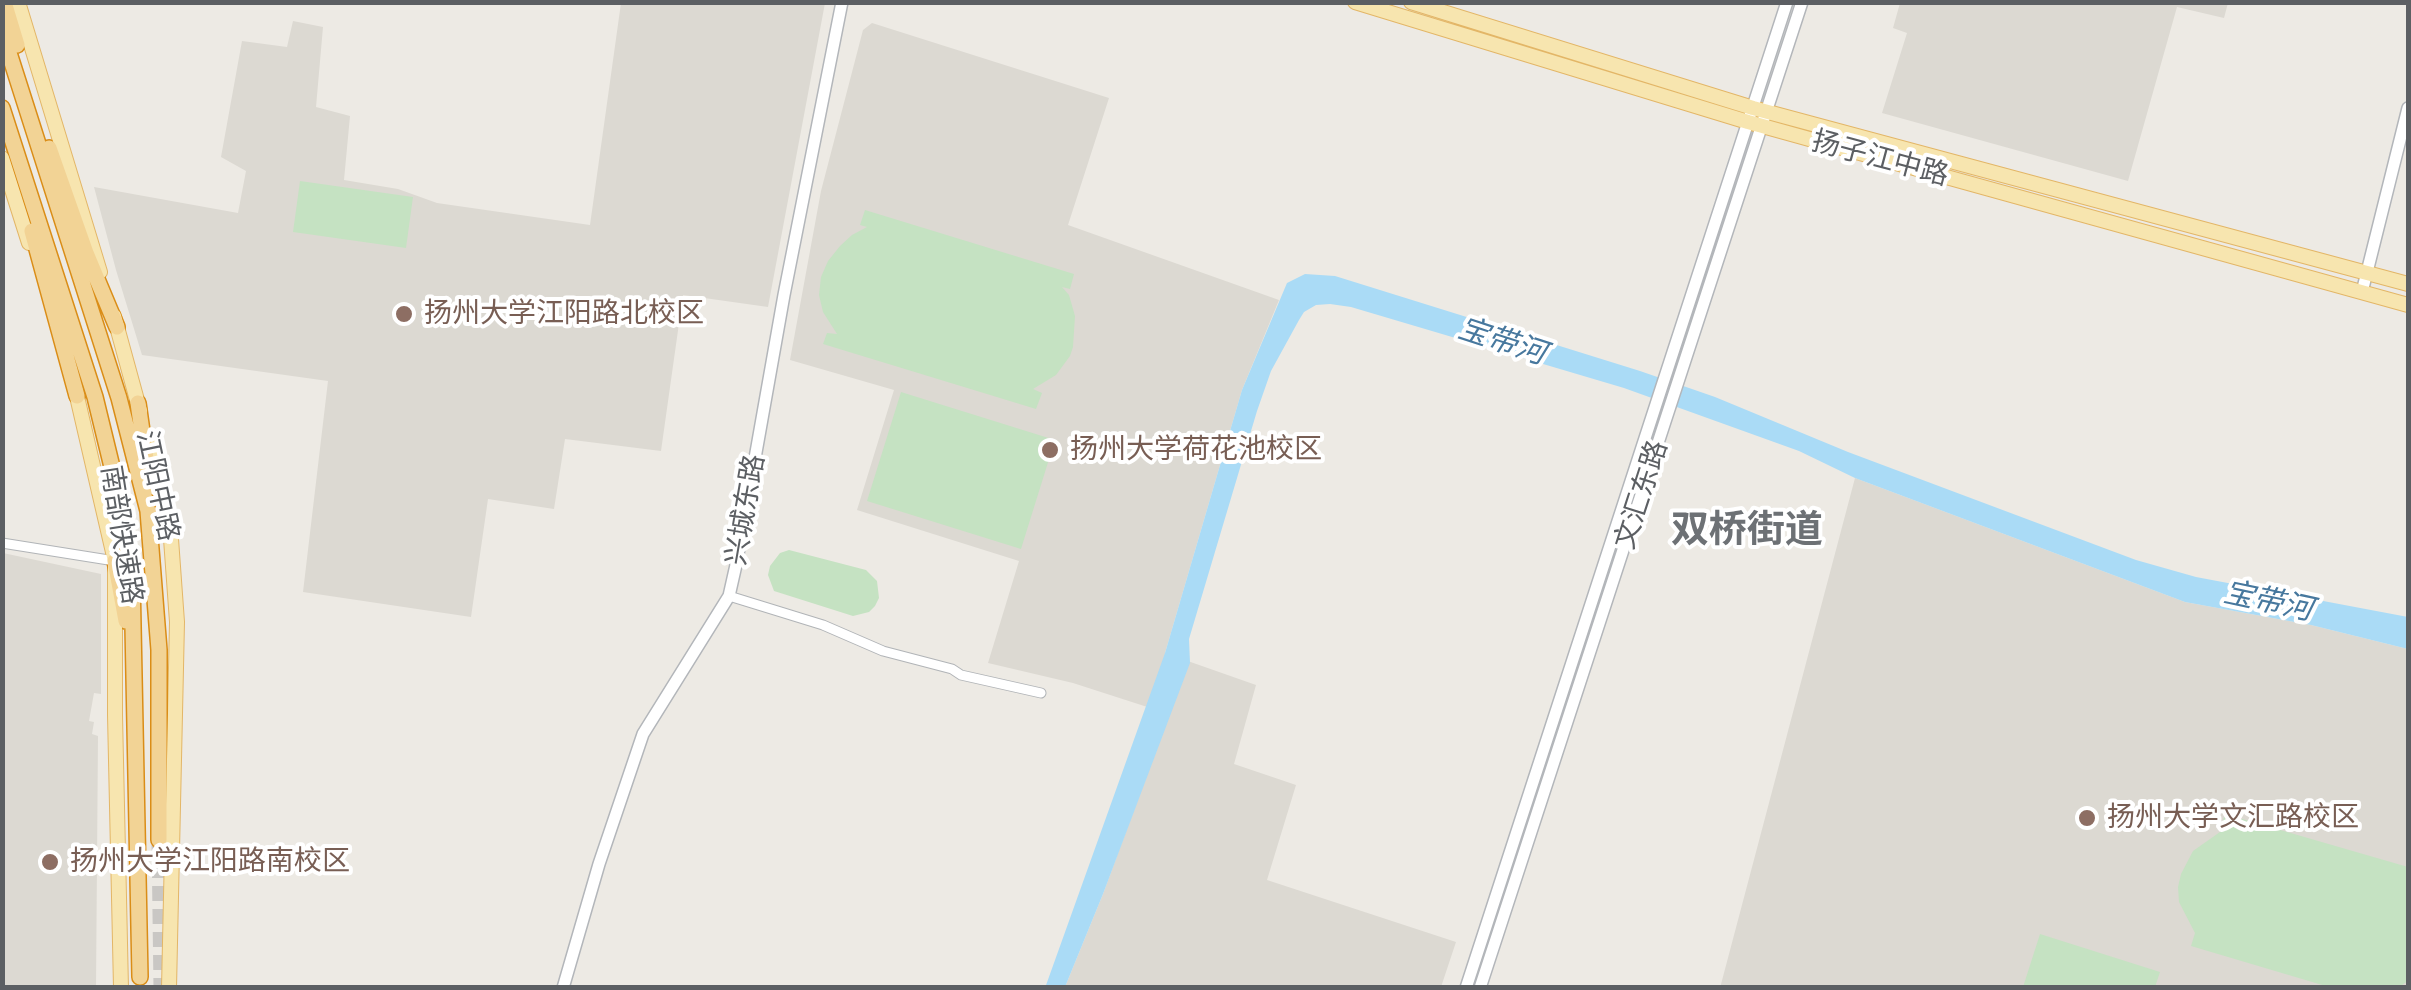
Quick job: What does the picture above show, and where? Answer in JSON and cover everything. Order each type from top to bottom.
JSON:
[{"type":"highway","points":[[4,2],[86,254],[117,326]]},
{"type":"highway","name":"南部快速路","points":[[2,32],[119,398],[148,511],[159,650],[158,840]]},
{"type":"highway","points":[[4,114],[49,300],[77,396]]},
{"type":"highway","name":"南部快速路","points":[[4,114],[95,396],[121,504],[132,576],[140,977]]},
{"type":"highway","points":[[138,403],[163,603],[159,650]]},
{"type":"highway","points":[[115,561],[126,626],[131,778],[138,819]]},
{"type":"main road","name":"江阳中路","points":[[18,2],[117,326],[170,524],[177,622],[169,988]]},
{"type":"main road","name":"兴城东路","points":[[563,988],[643,734],[729,596],[842,2]]},
{"type":"main road","name":"扬子江中路","points":[[1355,2],[2408,304]]},
{"type":"main road","name":"扬子江中路","points":[[1411,2],[1758,117],[2408,284]]},
{"type":"main road","name":"文汇东路","points":[[1480,988],[1689,352],[1758,117],[1786,2]]},
{"type":"main road","name":"文汇东路","points":[[1466,988],[1675,346],[1802,2]]},
{"type":"main road","points":[[2362,292],[2408,108]]},
{"type":"main road","name":"江阳中路","points":[[2,158],[77,396],[115,561],[121,988]]},
{"type":"street","points":[[2,543],[115,561]]},
{"type":"street","points":[[729,596],[823,625],[883,651],[952,669],[961,675],[1041,693]]},
{"type":"shaded area","points":[[1900,2],[2228,3],[2224,18],[2177,7],[2128,181],[1882,113],[1907,33],[1893,28]]},
{"type":"shaded area","name":"扬州大学江阳路北校区","points":[[621,3],[825,3],[768,307],[683,295],[661,451],[565,439],[554,509],[488,499],[471,617],[303,592],[328,381],[142,355],[94,187],[238,213],[246,171],[221,157],[242,41],[287,47],[293,21],[323,27],[316,107],[350,116],[344,180],[398,189],[437,203],[590,225]]},
{"type":"shaded area","name":"扬州大学荷花池校区","points":[[872,23],[1109,98],[1068,225],[1279,300],[1242,390],[1165,653],[1256,685],[1234,764],[1296,785],[1267,880],[1456,942],[1441,987],[1065,987],[1169,714],[1073,683],[988,663],[1019,561],[857,510],[894,390],[790,360],[821,191],[863,30]]},
{"type":"shaded area","name":"扬州大学文汇路校区","points":[[1855,478],[2185,602],[2311,625],[2408,649],[2408,987],[1720,988]]},
{"type":"shaded area","name":"扬州大学江阳路南校区","points":[[3,553],[101,574],[101,694],[94,693],[89,721],[94,722],[92,734],[98,736],[96,987],[3,987]]},
{"type":"green space","points":[[300,181],[413,197],[406,248],[293,232]]},
{"type":"green space","points":[[865,210],[1074,274],[1070,289],[1062,287],[1069,295],[1075,316],[1073,347],[1056,375],[1033,389],[1042,393],[1036,409],[823,344],[827,333],[837,334],[823,312],[819,295],[821,277],[840,246],[867,227],[860,225]]},
{"type":"green space","points":[[901,392],[1055,440],[1021,549],[867,501]]},
{"type":"green space","points":[[789,550],[866,570],[877,581],[879,598],[875,606],[853,616],[774,591],[768,575],[770,566],[780,553]]},
{"type":"green space","points":[[2225,814],[2408,867],[2408,981],[2399,987],[2329,987],[2191,946],[2195,933],[2179,902],[2181,874],[2193,851],[2220,832]]},
{"type":"green space","points":[[2040,934],[2160,972],[2155,987],[2023,987]]},
{"type":"water","name":"宝带河","points":[[1305,274],[1335,276],[1640,371],[2136,560],[2196,577],[2408,617],[2408,649],[2311,625],[2185,602],[1855,478],[1799,451],[1624,388],[1351,307],[1316,305],[1304,312],[1271,371],[1189,639],[1190,663],[1103,894],[1065,987],[1045,988],[1165,653],[1242,390],[1287,283]]},
{"type":"tunnel","points":[[159,840],[161,988]]},
{"type":"place","name":"扬州大学江阳路北校区","points":[[404,314]]},
{"type":"place","name":"扬州大学荷花池校区","points":[[1050,450]]},
{"type":"place","name":"扬州大学文汇路校区","points":[[2087,818]]},
{"type":"place","name":"扬州大学江阳路南校区","points":[[50,862]]},
{"type":"district","name":"双桥街道","points":[[1747,531]]}]
